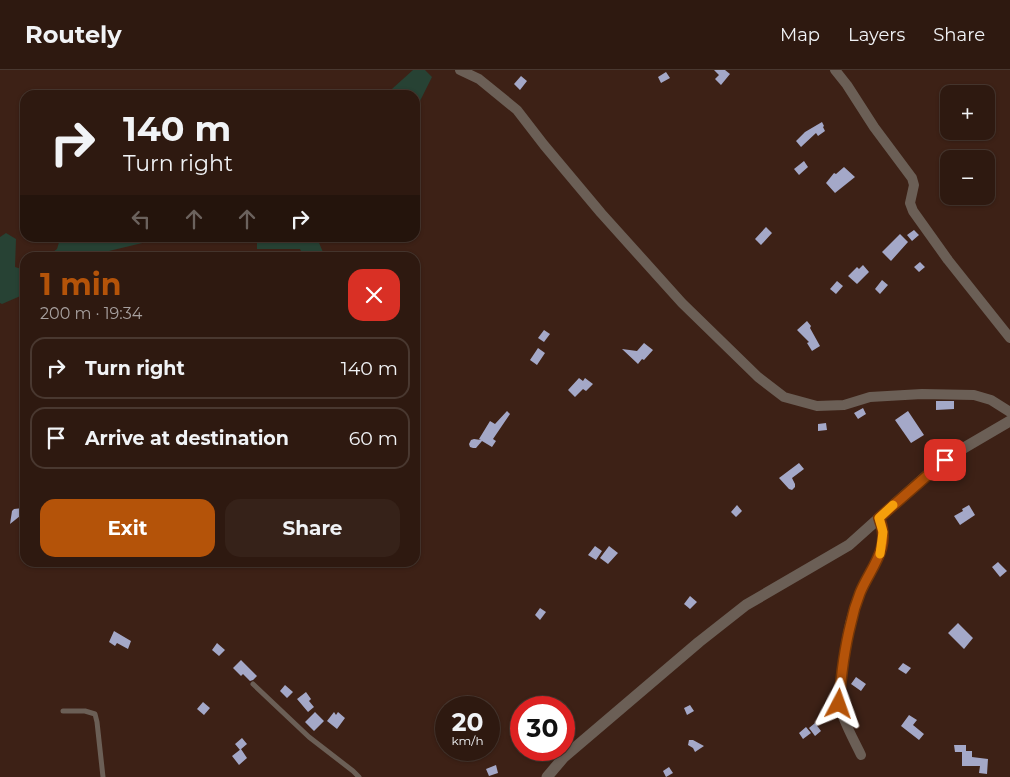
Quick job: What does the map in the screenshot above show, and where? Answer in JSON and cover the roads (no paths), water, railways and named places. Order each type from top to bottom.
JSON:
[{"type":"street","points":[[460,70],[479,79],[517,110],[600,213],[682,303],[758,377],[784,397],[817,406],[844,405],[870,397],[922,394],[974,396],[991,400],[1010,412]]},
{"type":"street","points":[[835,70],[912,178],[914,185],[910,203],[913,211],[948,260],[1010,338]]},
{"type":"street","points":[[546,777],[564,757],[699,642],[746,605],[848,545],[945,460],[1010,421]]},
{"type":"street","points":[[861,755],[839,704],[840,688],[844,649],[851,621],[860,593],[879,558],[883,532],[879,518]]},
{"type":"lane","points":[[253,684],[309,737],[359,777]]},
{"type":"lane","points":[[63,711],[85,711],[95,714],[98,722],[103,777]]}]
